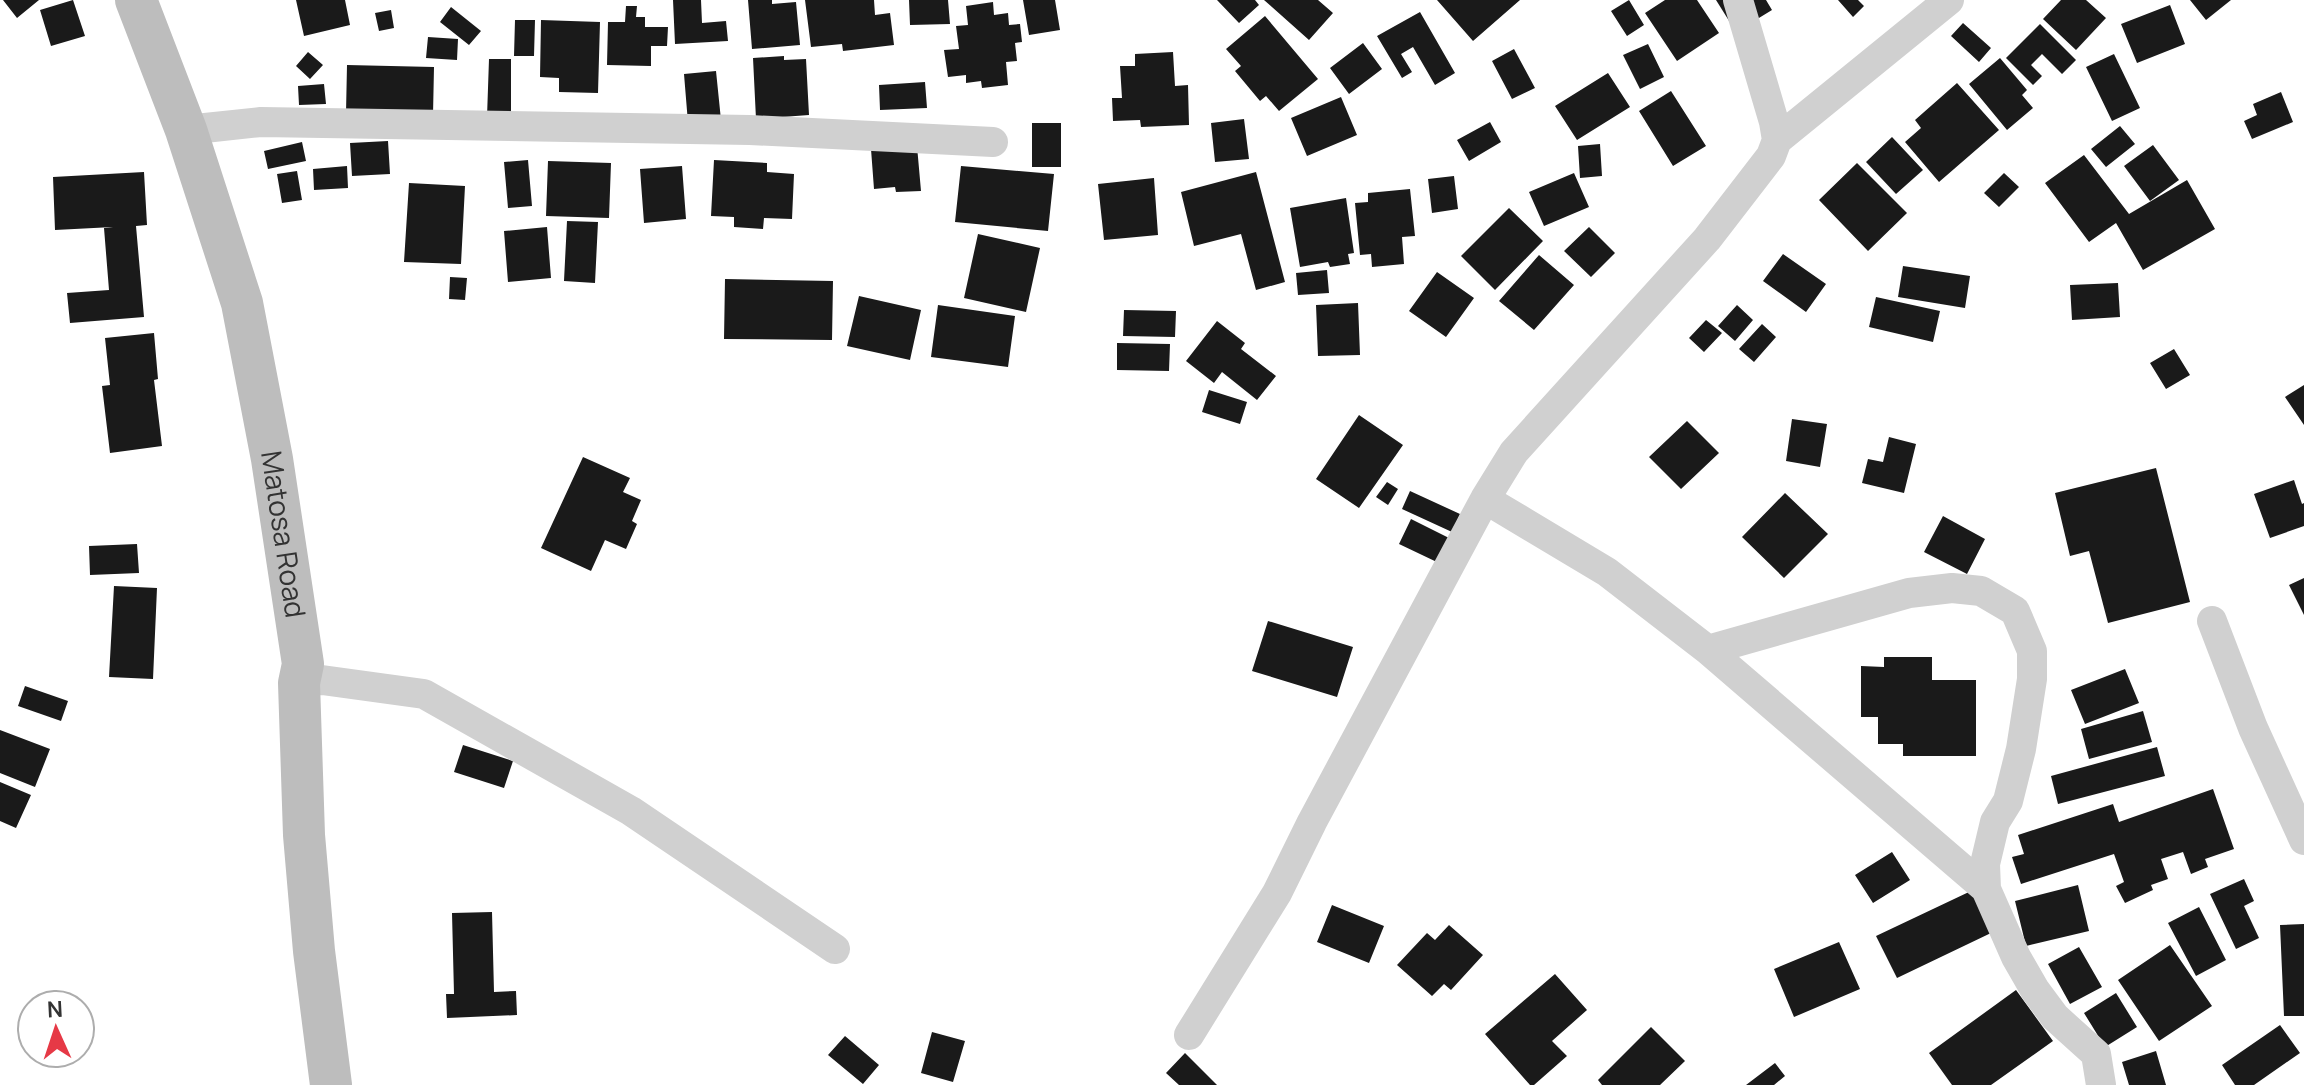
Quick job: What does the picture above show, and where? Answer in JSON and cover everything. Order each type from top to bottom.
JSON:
[{"type":"street","name":"Matosa Road","points":[[136,0],[186,130],[242,303],[272,459],[303,664],[299,683],[304,835],[314,951],[331,1085]]},
{"type":"street","points":[[1189,1035],[1277,893],[1485,499],[1514,452],[1707,239],[1771,156],[1777,140],[1774,122],[1738,0]]},
{"type":"street","points":[[1777,140],[1949,0]]},
{"type":"street","points":[[186,130],[261,122],[750,130],[993,142]]},
{"type":"street","points":[[1485,499],[1607,572],[1708,650],[1986,889]]},
{"type":"street","points":[[1708,650],[1895,597],[1952,588],[1981,591],[2015,611],[2032,651],[2032,679],[2021,749],[2008,801],[1995,822],[1985,864],[1986,889],[2016,957],[2035,990],[2055,1017],[2096,1054],[2101,1085]]},
{"type":"street","points":[[2212,621],[2253,728],[2304,840]]},
{"type":"street","points":[[299,683],[322,680],[424,694],[631,811],[835,949]]},
{"type":"building","points":[[3,0],[39,0],[17,18]]},
{"type":"building","points":[[73,0],[85,36],[51,46],[40,10]]},
{"type":"building","points":[[296,0],[345,0],[350,25],[304,36]]},
{"type":"building","points":[[673,0],[701,0],[702,23],[726,21],[728,41],[675,44]]},
{"type":"building","points":[[748,0],[772,0],[772,4],[796,2],[800,45],[752,49]]},
{"type":"building","points":[[805,0],[874,0],[875,15],[890,13],[894,45],[843,51],[842,44],[811,47]]},
{"type":"building","points":[[909,0],[948,0],[950,24],[910,25]]},
{"type":"building","points":[[1023,0],[1055,0],[1060,30],[1029,35]]},
{"type":"building","points":[[1217,0],[1255,0],[1259,5],[1239,23]]},
{"type":"building","points":[[1264,0],[1318,0],[1333,13],[1309,40]]},
{"type":"building","points":[[1437,0],[1520,0],[1473,41]]},
{"type":"building","points":[[1629,0],[1644,25],[1627,36],[1611,11]]},
{"type":"building","points":[[1665,0],[1697,0],[1719,33],[1677,61],[1645,13]]},
{"type":"building","points":[[1716,0],[1766,0],[1772,10],[1736,32]]},
{"type":"building","points":[[1838,0],[1858,0],[1864,6],[1853,17]]},
{"type":"building","points":[[2061,0],[2086,0],[2106,18],[2076,50],[2043,19]]},
{"type":"building","points":[[2190,0],[2231,0],[2206,20]]},
{"type":"building","points":[[993,2],[994,15],[1008,13],[1009,25],[1020,24],[1022,42],[1015,43],[1017,61],[1006,62],[1008,85],[982,88],[981,81],[966,83],[966,75],[948,77],[944,50],[959,49],[956,26],[968,25],[966,6]]},
{"type":"building","points":[[2170,5],[2185,44],[2137,63],[2121,24]]},
{"type":"building","points":[[626,6],[637,6],[636,17],[645,17],[645,27],[668,27],[667,46],[651,46],[651,66],[607,65],[608,22],[625,22]]},
{"type":"building","points":[[451,7],[481,31],[469,45],[440,22]]},
{"type":"building","points":[[391,10],[394,28],[379,31],[375,13]]},
{"type":"building","points":[[1420,12],[1455,73],[1435,85],[1413,47],[1401,54],[1412,72],[1402,78],[1377,36]]},
{"type":"building","points":[[1265,16],[1318,79],[1279,111],[1266,96],[1260,101],[1235,71],[1241,66],[1226,49]]},
{"type":"building","points":[[515,20],[535,20],[534,56],[514,56]]},
{"type":"building","points":[[541,20],[600,22],[598,93],[559,92],[559,78],[540,77]]},
{"type":"building","points":[[1963,23],[1991,48],[1979,62],[1951,36]]},
{"type":"building","points":[[2040,24],[2076,60],[2062,74],[2042,54],[2031,65],[2042,76],[2033,85],[2006,58]]},
{"type":"building","points":[[428,37],[458,39],[457,60],[426,58]]},
{"type":"building","points":[[1363,43],[1382,69],[1349,94],[1330,68]]},
{"type":"building","points":[[1648,44],[1664,77],[1640,89],[1623,55]]},
{"type":"building","points":[[1514,49],[1535,88],[1512,99],[1492,61]]},
{"type":"building","points":[[308,52],[323,65],[310,79],[296,66]]},
{"type":"building","points":[[1173,52],[1175,86],[1188,85],[1189,125],[1141,127],[1140,120],[1113,121],[1112,98],[1122,98],[1120,66],[1135,66],[1135,54]]},
{"type":"building","points":[[2114,54],[2140,108],[2112,121],[2086,67]]},
{"type":"building","points":[[784,56],[784,60],[806,59],[809,115],[756,119],[753,58]]},
{"type":"building","points":[[2000,58],[2027,90],[2022,95],[2033,108],[2007,130],[1969,84]]},
{"type":"building","points":[[489,59],[511,59],[511,117],[487,117]]},
{"type":"building","points":[[347,65],[434,67],[433,115],[346,113]]},
{"type":"building","points":[[716,71],[721,120],[688,123],[684,74]]},
{"type":"building","points":[[1608,73],[1630,107],[1577,140],[1555,106]]},
{"type":"building","points":[[925,82],[927,108],[880,110],[879,85]]},
{"type":"building","points":[[1957,83],[1999,130],[1939,182],[1905,142],[1921,128],[1915,120]]},
{"type":"building","points":[[324,84],[326,104],[299,105],[298,86]]},
{"type":"building","points":[[1671,91],[1706,146],[1673,166],[1639,111]]},
{"type":"building","points":[[2281,92],[2293,122],[2252,139],[2244,121],[2257,115],[2253,104]]},
{"type":"building","points":[[1341,97],[1357,135],[1307,156],[1291,118]]},
{"type":"building","points":[[1244,119],[1249,159],[1215,162],[1211,123]]},
{"type":"building","points":[[1490,122],[1501,142],[1469,161],[1457,140]]},
{"type":"building","points":[[1032,123],[1061,123],[1061,167],[1032,167]]},
{"type":"building","points":[[2120,126],[2135,144],[2106,167],[2091,149]]},
{"type":"building","points":[[1892,137],[1923,170],[1896,194],[1866,162]]},
{"type":"building","points":[[388,141],[390,174],[352,176],[350,143]]},
{"type":"building","points":[[302,142],[306,161],[268,169],[264,151]]},
{"type":"building","points":[[1600,144],[1602,176],[1580,178],[1578,146]]},
{"type":"building","points":[[2153,145],[2179,180],[2150,201],[2124,166]]},
{"type":"building","points":[[917,146],[921,191],[896,192],[895,187],[874,189],[871,149]]},
{"type":"building","points":[[2084,155],[2129,214],[2187,180],[2215,229],[2143,270],[2116,223],[2089,242],[2045,183]]},
{"type":"building","points":[[528,160],[532,206],[508,208],[504,162]]},
{"type":"building","points":[[714,160],[767,163],[767,172],[794,174],[792,219],[764,218],[763,229],[734,227],[734,217],[711,216]]},
{"type":"building","points":[[548,161],[611,163],[609,218],[546,216]]},
{"type":"building","points":[[1857,163],[1907,213],[1868,251],[1819,200]]},
{"type":"building","points":[[347,166],[348,188],[314,190],[313,169]]},
{"type":"building","points":[[682,166],[686,219],[644,223],[640,169]]},
{"type":"building","points":[[961,166],[1054,174],[1048,231],[955,222]]},
{"type":"building","points":[[297,171],[302,200],[282,203],[277,174]]},
{"type":"building","points":[[144,172],[147,225],[136,226],[144,317],[70,323],[67,293],[109,290],[104,228],[113,227],[55,230],[53,177]]},
{"type":"building","points":[[1256,172],[1285,282],[1256,290],[1241,234],[1194,246],[1181,192]]},
{"type":"building","points":[[1574,173],[1589,207],[1544,226],[1529,192]]},
{"type":"building","points":[[2004,173],[2019,187],[1999,207],[1984,193]]},
{"type":"building","points":[[1454,176],[1458,209],[1432,213],[1428,179]]},
{"type":"building","points":[[1154,178],[1158,235],[1104,240],[1098,184]]},
{"type":"building","points":[[409,183],[465,186],[461,264],[404,262]]},
{"type":"building","points":[[1410,189],[1415,236],[1402,237],[1404,264],[1372,267],[1371,254],[1360,255],[1355,203],[1368,202],[1368,193]]},
{"type":"building","points":[[1346,198],[1354,253],[1348,254],[1350,264],[1330,267],[1328,262],[1300,267],[1290,208]]},
{"type":"building","points":[[1509,208],[1543,241],[1495,290],[1461,256]]},
{"type":"building","points":[[567,221],[598,222],[595,283],[564,281]]},
{"type":"building","points":[[547,227],[551,278],[508,282],[504,231]]},
{"type":"building","points":[[1589,227],[1615,253],[1591,277],[1564,251]]},
{"type":"building","points":[[978,234],[1040,248],[1026,312],[964,298]]},
{"type":"building","points":[[1783,254],[1826,284],[1806,312],[1763,281]]},
{"type":"building","points":[[1539,255],[1574,285],[1534,330],[1499,301]]},
{"type":"building","points":[[1903,266],[1970,276],[1965,308],[1898,297]]},
{"type":"building","points":[[1327,270],[1329,293],[1298,295],[1296,273]]},
{"type":"building","points":[[1437,272],[1474,298],[1446,337],[1409,311]]},
{"type":"building","points":[[450,277],[467,278],[465,300],[449,299]]},
{"type":"building","points":[[725,279],[833,281],[832,340],[724,339]]},
{"type":"building","points":[[2118,283],[2120,317],[2072,320],[2070,285]]},
{"type":"building","points":[[859,296],[921,310],[910,360],[847,346]]},
{"type":"building","points":[[1876,297],[1940,311],[1933,342],[1869,327]]},
{"type":"building","points":[[1358,303],[1360,355],[1318,356],[1316,305]]},
{"type":"building","points":[[938,305],[1015,316],[1008,367],[931,357]]},
{"type":"building","points":[[1737,305],[1753,320],[1735,341],[1718,326]]},
{"type":"building","points":[[1124,310],[1176,311],[1175,337],[1123,336]]},
{"type":"building","points":[[1706,320],[1722,333],[1704,352],[1689,338]]},
{"type":"building","points":[[1217,321],[1245,343],[1241,349],[1276,376],[1257,400],[1222,372],[1214,383],[1186,361]]},
{"type":"building","points":[[1762,324],[1776,337],[1754,362],[1739,349]]},
{"type":"building","points":[[154,333],[158,379],[154,380],[162,446],[110,453],[102,386],[110,385],[105,338]]},
{"type":"building","points":[[1117,343],[1170,344],[1169,371],[1117,370]]},
{"type":"building","points":[[2174,349],[2190,375],[2166,389],[2150,363]]},
{"type":"building","points":[[2304,385],[2304,425],[2285,397]]},
{"type":"building","points":[[1209,390],[1247,402],[1240,424],[1202,412]]},
{"type":"building","points":[[1359,415],[1403,445],[1359,508],[1316,479]]},
{"type":"building","points":[[1792,419],[1827,424],[1820,467],[1786,461]]},
{"type":"building","points":[[1687,421],[1719,453],[1681,489],[1649,457]]},
{"type":"building","points":[[1889,437],[1916,444],[1904,493],[1862,483],[1868,459],[1883,462]]},
{"type":"building","points":[[583,457],[630,478],[623,492],[641,500],[632,521],[637,524],[626,549],[605,540],[591,571],[541,548]]},
{"type":"building","points":[[2156,468],[2190,602],[2108,623],[2089,551],[2070,556],[2055,493]]},
{"type":"building","points":[[2294,480],[2304,503],[2304,526],[2270,538],[2254,494]]},
{"type":"building","points":[[1387,482],[1398,489],[1388,505],[1376,497]]},
{"type":"building","points":[[1410,491],[1460,514],[1452,532],[1402,509]]},
{"type":"building","points":[[1785,493],[1828,534],[1784,578],[1742,537]]},
{"type":"building","points":[[1943,516],[1985,539],[1967,574],[1924,552]]},
{"type":"building","points":[[1411,519],[1453,540],[1441,564],[1399,544]]},
{"type":"building","points":[[137,544],[139,573],[90,575],[89,546]]},
{"type":"building","points":[[2304,578],[2304,615],[2289,585]]},
{"type":"building","points":[[114,586],[157,588],[153,679],[109,677]]},
{"type":"building","points":[[1268,621],[1353,647],[1337,697],[1252,671]]},
{"type":"building","points":[[1884,657],[1932,657],[1932,680],[1976,680],[1976,756],[1903,756],[1903,744],[1878,744],[1878,717],[1861,717],[1861,666],[1884,667]]},
{"type":"building","points":[[2125,669],[2139,703],[2085,724],[2071,690]]},
{"type":"building","points":[[25,686],[68,701],[61,721],[18,706]]},
{"type":"building","points":[[2143,711],[2152,742],[2089,759],[2081,729]]},
{"type":"building","points":[[0,730],[50,749],[35,787],[0,773]]},
{"type":"building","points":[[463,745],[513,761],[504,788],[454,772]]},
{"type":"building","points":[[2157,747],[2165,776],[2058,804],[2051,776]]},
{"type":"building","points":[[0,782],[31,795],[16,828],[0,821]]},
{"type":"building","points":[[2213,789],[2234,849],[2205,859],[2208,867],[2191,874],[2183,852],[2161,859],[2168,879],[2151,885],[2153,890],[2125,903],[2116,886],[2124,882],[2114,854],[2021,884],[2012,857],[2024,854],[2018,835],[2113,804],[2119,822]]},
{"type":"building","points":[[1892,852],[1910,880],[1873,903],[1855,875]]},
{"type":"building","points":[[2244,879],[2254,901],[2244,906],[2259,938],[2236,949],[2210,894]]},
{"type":"building","points":[[2078,885],[2089,931],[2026,946],[2015,901]]},
{"type":"building","points":[[1971,891],[1991,933],[1897,978],[1876,936]]},
{"type":"building","points":[[1332,905],[1384,926],[1369,963],[1317,942]]},
{"type":"building","points":[[2199,907],[2226,960],[2196,976],[2168,923]]},
{"type":"building","points":[[492,912],[494,992],[516,991],[517,1015],[447,1018],[446,994],[454,994],[452,913]]},
{"type":"building","points":[[2304,924],[2304,1016],[2284,1016],[2280,925]]},
{"type":"building","points":[[1449,925],[1483,955],[1451,990],[1444,984],[1432,996],[1397,965],[1427,933],[1435,940]]},
{"type":"building","points":[[1839,942],[1860,989],[1794,1017],[1774,969]]},
{"type":"building","points":[[2170,945],[2212,1006],[2159,1041],[2118,980]]},
{"type":"building","points":[[2079,947],[2102,987],[2070,1004],[2048,964]]},
{"type":"building","points":[[1555,974],[1587,1010],[1552,1041],[1567,1056],[1534,1085],[1530,1085],[1485,1034]]},
{"type":"building","points":[[2016,990],[2053,1041],[1991,1085],[1952,1085],[1929,1053]]},
{"type":"building","points":[[2116,993],[2137,1027],[2105,1047],[2084,1013]]},
{"type":"building","points":[[2280,1025],[2300,1053],[2254,1085],[2235,1085],[2222,1065]]},
{"type":"building","points":[[1651,1027],[1685,1061],[1660,1085],[1602,1085],[1598,1080]]},
{"type":"building","points":[[932,1032],[965,1041],[953,1082],[921,1073]]},
{"type":"building","points":[[845,1036],[879,1065],[863,1084],[828,1055]]},
{"type":"building","points":[[2156,1051],[2166,1085],[2129,1085],[2122,1062]]},
{"type":"building","points":[[1185,1053],[1217,1085],[1179,1085],[1166,1073]]},
{"type":"building","points":[[1775,1063],[1785,1076],[1774,1085],[1746,1085]]}]
